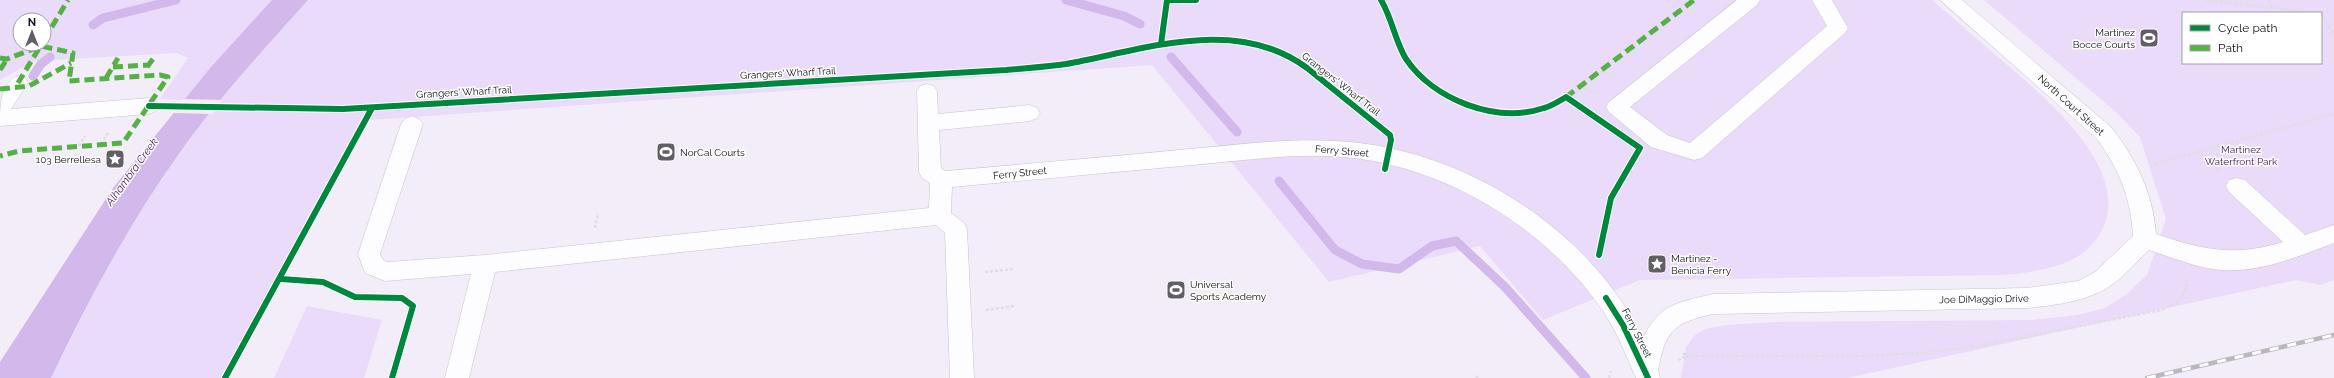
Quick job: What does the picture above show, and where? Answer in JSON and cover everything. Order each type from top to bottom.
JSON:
[{"type":"street","points":[[1750,0],[1616,108],[1659,141],[1694,152],[1838,28],[1822,0]]},
{"type":"street","name":"North Court Street","points":[[1950,0],[2104,133],[2121,154],[2139,194],[2145,216],[2145,239]]},
{"type":"street","points":[[0,110],[18,83]]},
{"type":"street","points":[[927,91],[930,172],[941,180],[940,216]]},
{"type":"street","points":[[0,118],[149,106]]},
{"type":"street","points":[[928,123],[1030,113]]},
{"type":"street","points":[[412,124],[369,254],[373,266],[385,272],[399,273],[940,216],[956,229],[962,378]]},
{"type":"street","name":"Ferry Street","points":[[941,180],[1292,148],[1330,148],[1388,156],[1434,169],[1477,187],[1515,209],[1544,232],[1606,298],[1623,325],[1646,374]]},
{"type":"street","points":[[2237,186],[2301,245]]},
{"type":"street","points":[[2145,239],[2207,259],[2227,261],[2262,258],[2334,234]]},
{"type":"street","name":"Joe DiMaggio Drive","points":[[1646,374],[1656,332],[1670,318],[1688,310],[1714,304],[1748,302],[2020,298],[2057,295],[2083,288],[2103,279],[2145,239]]},
{"type":"street","points":[[457,378],[485,264]]},
{"type":"path","points":[[2205,0],[2309,12]]},
{"type":"path","points":[[2268,0],[2272,8]]},
{"type":"path","points":[[2322,15],[2334,36]]},
{"type":"path","points":[[2153,164],[2334,114]]},
{"type":"path","points":[[1677,361],[1684,354],[1886,355],[1923,353],[1989,344],[2147,314],[2169,307],[2180,302],[2185,294],[2187,274]]},
{"type":"path","points":[[1609,378],[1611,370]]},
{"type":"green space","points":[[0,0],[1932,0],[2036,90],[2077,133],[2094,157],[2105,182],[2108,206],[2102,230],[2094,243],[2072,260],[2031,272],[2002,275],[1640,280],[1543,320],[1480,246],[1329,282],[1152,65],[370,120],[225,378],[51,378],[118,246],[177,155],[218,102],[160,99],[188,58],[177,53],[34,61],[0,80]]},
{"type":"green space","name":"Martinez Waterfront Park","points":[[1984,0],[2334,0],[2334,280],[2320,285],[2296,280],[1847,378],[1681,378],[1686,347],[1695,335],[1706,329],[1727,325],[1773,322],[2030,320],[2078,315],[2105,308],[2127,294],[2147,275],[2166,219],[2140,137],[2116,112]]},
{"type":"green space","points":[[307,306],[382,320],[364,378],[274,378]]},
{"type":"water","name":"Alhambra Creek","points":[[272,0],[308,0],[224,95],[178,155],[142,209],[110,264],[79,321],[51,378],[0,378],[0,362],[113,188],[211,67]]},
{"type":"pier","points":[[183,99],[222,100],[212,114],[172,113]]},
{"type":"waterway","points":[[93,25],[103,18],[176,0]]},
{"type":"waterway","points":[[1066,0],[1124,16],[1140,24]]},
{"type":"waterway","points":[[33,76],[41,64],[50,57]]},
{"type":"waterway","points":[[1171,57],[1237,132]]},
{"type":"waterway","points":[[1279,181],[1335,250],[1362,264],[1399,269],[1432,246],[1456,241],[1505,287],[1586,378]]},
{"type":"railway","points":[[2147,378],[2334,335]]},
{"type":"marked path","points":[[52,27],[68,0]]},
{"type":"marked path","points":[[1566,97],[1694,0]]},
{"type":"marked path","points":[[0,58],[7,59],[41,46],[73,53],[69,81],[160,75],[168,77],[123,143],[19,151],[0,156]]},
{"type":"marked path","points":[[18,83],[37,52]]},
{"type":"marked path","points":[[147,67],[155,56]]},
{"type":"marked path","points":[[106,78],[118,58]]},
{"type":"marked path","points":[[0,70],[7,59]]},
{"type":"marked path","points":[[0,89],[29,86],[71,63]]},
{"type":"marked path","points":[[113,67],[149,65]]},
{"type":"cycle path","points":[[1161,44],[1167,0],[1196,0]]},
{"type":"cycle path","points":[[1381,0],[1389,15],[1401,49],[1410,64],[1422,77],[1452,98],[1469,105],[1506,113],[1542,109],[1566,97],[1640,148],[1611,198],[1599,255]]},
{"type":"cycle path","name":"Grangers' Wharf Trail","points":[[149,106],[343,109],[1006,70],[1067,64],[1158,44],[1214,40],[1242,42],[1269,49],[1295,60],[1307,68],[1390,135],[1391,140],[1385,169]]},
{"type":"cycle path","points":[[225,378],[372,108]]},
{"type":"cycle path","points":[[281,279],[323,282],[355,297],[402,298],[413,306],[392,378]]},
{"type":"cycle path","points":[[1606,298],[1623,325],[1648,378]]},
{"type":"place","name":"Martinez Bocce Courts","points":[[2149,38]]},
{"type":"place","name":"NorCal Courts","points":[[666,152]]},
{"type":"place","name":"103 Berrellesa","points":[[115,159]]},
{"type":"place","name":"Martinez - Benicia Ferry","points":[[1657,264]]},
{"type":"place","name":"Universal Sports Academy","points":[[1176,290]]}]
